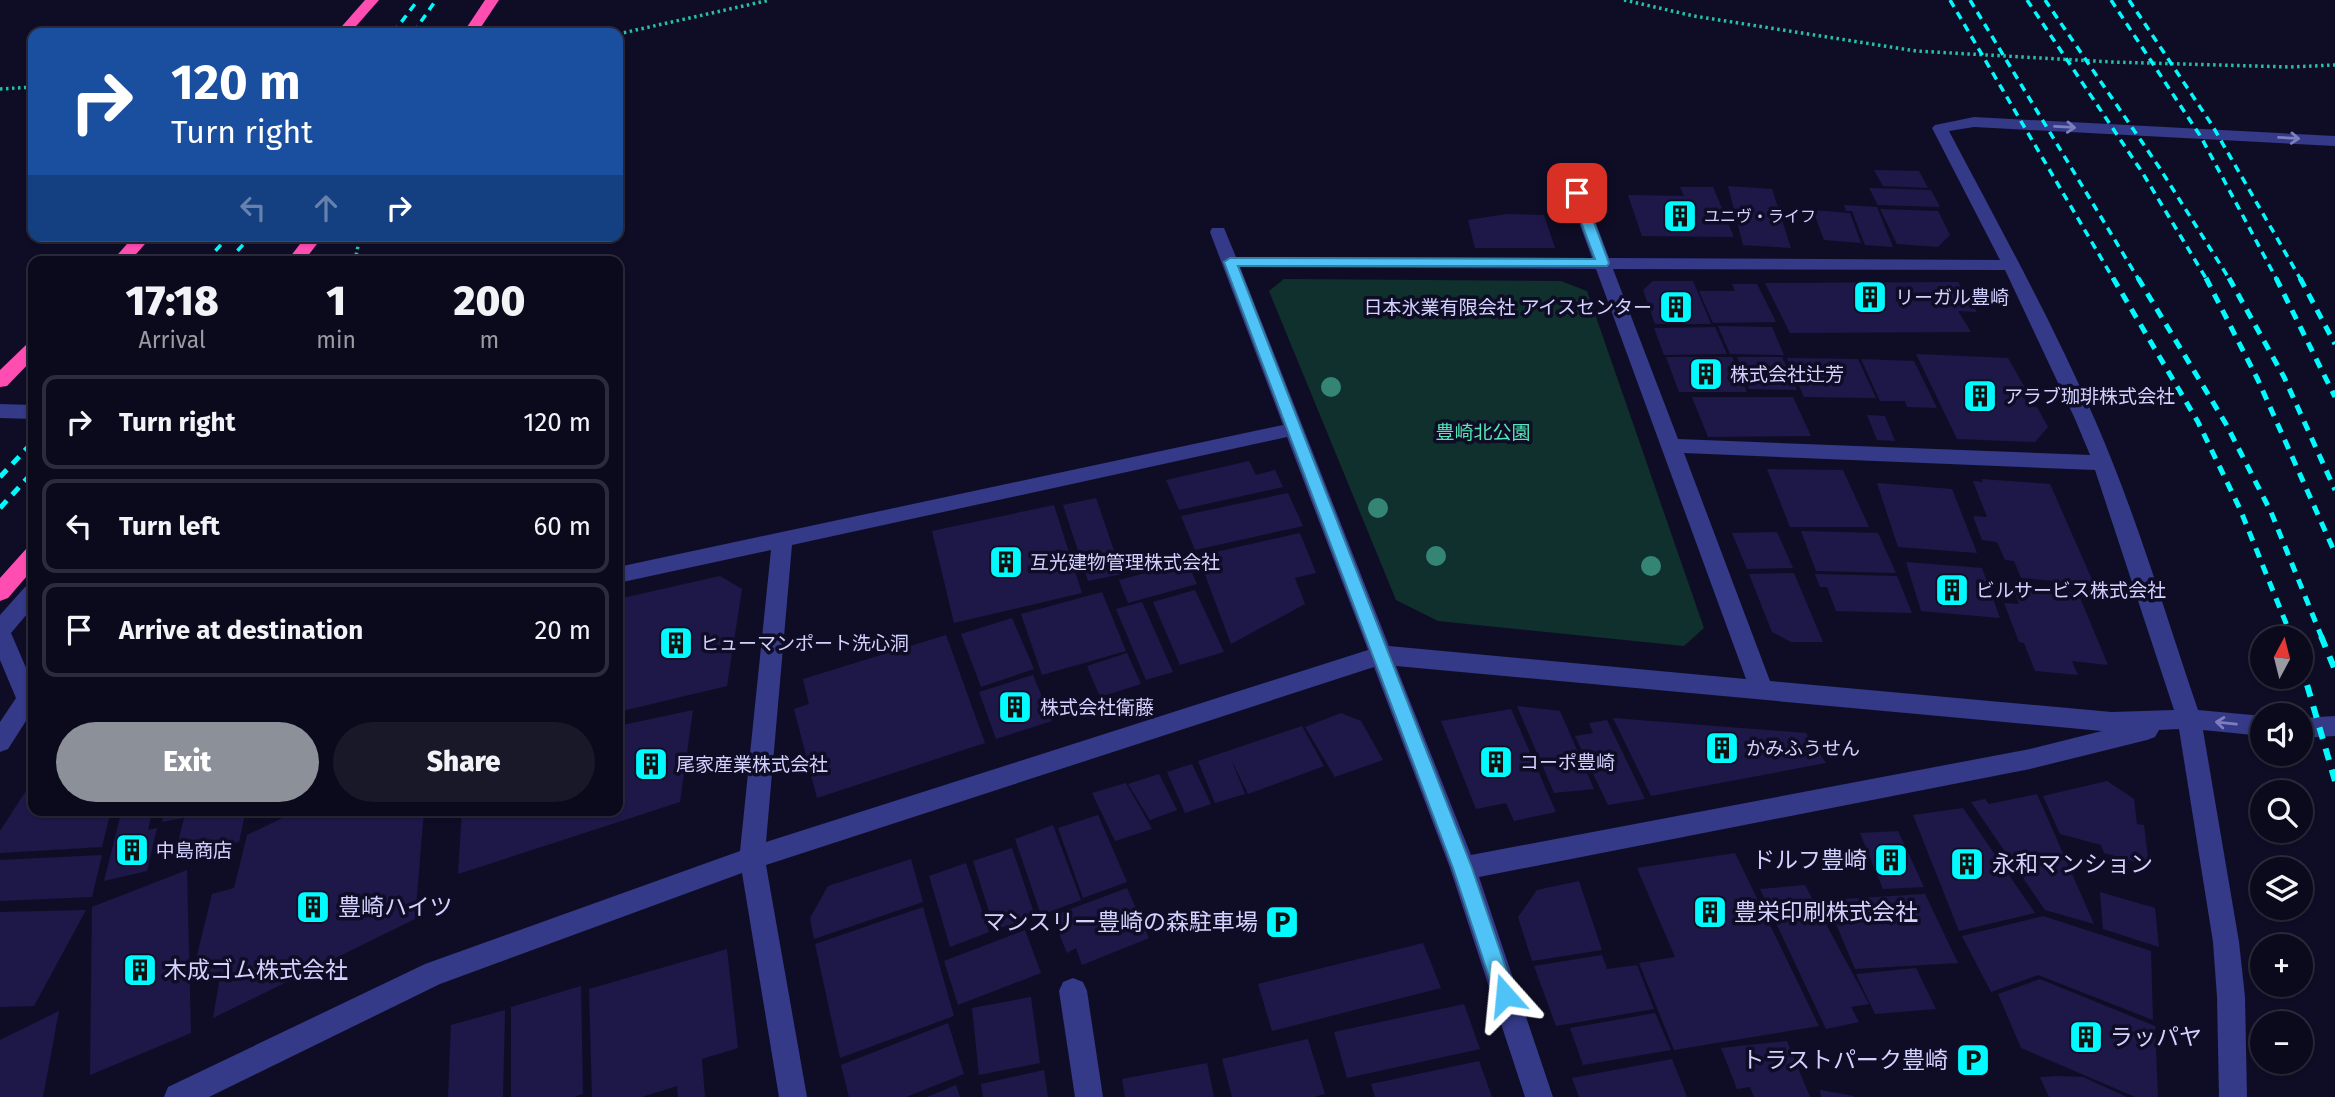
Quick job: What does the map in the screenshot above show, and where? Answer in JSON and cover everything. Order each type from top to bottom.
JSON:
[{"type":"highway","points":[[347,28],[372,0]]},
{"type":"highway","points":[[473,28],[492,0]]},
{"type":"highway","points":[[125,256],[138,242]]},
{"type":"highway","points":[[299,256],[310,242]]},
{"type":"highway","points":[[0,381],[28,353]]},
{"type":"highway","points":[[0,592],[28,561]]},
{"type":"street","points":[[2233,1097],[2231,997],[2226,942],[2189,719],[2103,463],[2011,265],[1940,128],[1974,122],[2335,142]]},
{"type":"street","points":[[1568,170],[1762,690]]},
{"type":"street","points":[[1218,232],[1463,868],[1539,1097]]},
{"type":"street","points":[[1230,262],[2011,265]]},
{"type":"street","points":[[0,411],[28,412]]},
{"type":"street","points":[[623,574],[1295,429]]},
{"type":"street","points":[[1673,446],[2103,463]]},
{"type":"street","points":[[782,540],[752,858],[793,1097]]},
{"type":"street","points":[[28,599],[0,632],[28,693]]},
{"type":"street","points":[[178,1097],[434,974],[752,858],[1382,655],[2112,722],[2189,719],[2250,725]]},
{"type":"street","points":[[0,743],[28,703]]},
{"type":"street","points":[[1463,868],[2030,758],[2189,719]]},
{"type":"street","points":[[2313,727],[2335,726]]},
{"type":"street","points":[[1073,991],[1089,1097]]},
{"type":"path","points":[[623,33],[770,0]]},
{"type":"path","points":[[1623,0],[1694,16],[1916,51],[2126,62],[2290,67],[2335,65]]},
{"type":"path","points":[[0,89],[28,87]]},
{"type":"green space","name":"豊崎北公園","points":[[1284,279],[1561,281],[1587,291],[1704,628],[1684,646],[1438,621],[1396,600],[1269,291]]},
{"type":"building","points":[[1874,170],[1919,171],[1928,188],[1883,186]]},
{"type":"building","points":[[1728,186],[1772,189],[1791,248],[1743,245]]},
{"type":"building","name":"ユニヴ・ライフ","points":[[1680,187],[1713,187],[1734,237],[1642,236],[1628,195],[1684,196]]},
{"type":"building","points":[[1869,188],[1931,190],[1940,207],[1878,205]]},
{"type":"building","points":[[1844,205],[1877,207],[1893,247],[1865,245],[1852,211],[1846,211]]},
{"type":"building","points":[[1880,209],[1938,211],[1950,235],[1938,247],[1897,244]]},
{"type":"building","points":[[1813,210],[1850,213],[1861,243],[1824,240]]},
{"type":"building","points":[[1507,214],[1544,215],[1555,248],[1475,248],[1468,220]]},
{"type":"building","name":"日本氷業有限会社 アイスセンター","points":[[1653,281],[1693,281],[1711,324],[1655,324],[1643,290]]},
{"type":"building","name":"リーガル豊崎","points":[[1958,282],[1977,312],[1958,311],[1971,332],[1790,333],[1765,283]]},
{"type":"building","points":[[1732,284],[1757,284],[1776,322],[1713,323],[1699,291],[1735,291]]},
{"type":"building","points":[[1718,326],[1772,327],[1784,355],[1730,354]]},
{"type":"building","points":[[1715,327],[1727,354],[1664,355],[1654,328]]},
{"type":"building","name":"アラブ珈琲株式会社","points":[[1916,354],[2008,358],[2025,388],[2018,387],[2028,405],[2037,407],[2048,427],[2035,442],[1957,439]]},
{"type":"building","name":"株式会社辻芳","points":[[1666,357],[1732,357],[1747,392],[1679,392]]},
{"type":"building","points":[[1737,357],[1782,357],[1797,390],[1749,389]]},
{"type":"building","points":[[1787,358],[1858,359],[1876,398],[1804,397]]},
{"type":"building","points":[[1861,359],[1914,361],[1937,408],[1907,407],[1905,401],[1880,401]]},
{"type":"building","points":[[1692,397],[1793,397],[1811,436],[1708,437]]},
{"type":"building","points":[[1867,415],[1885,416],[1895,441],[1877,440]]},
{"type":"building","points":[[1249,461],[1256,475],[1275,470],[1283,487],[1179,510],[1166,480]]},
{"type":"building","points":[[1767,469],[1843,470],[1869,527],[1790,527]]},
{"type":"building","points":[[1981,479],[2050,484],[2094,584],[2021,578],[2014,561],[2005,560],[1997,542],[1982,540],[1973,516],[1987,517],[1973,481],[1983,482]]},
{"type":"building","points":[[1877,483],[1952,489],[1977,553],[1898,547]]},
{"type":"building","points":[[1288,493],[1303,526],[1195,550],[1181,516]]},
{"type":"building","points":[[1096,498],[1122,574],[1088,581],[1063,505]]},
{"type":"building","name":"互光建物管理株式会社","points":[[1054,505],[1082,593],[954,623],[932,531]]},
{"type":"building","points":[[1801,531],[1878,533],[1896,573],[1816,571]]},
{"type":"building","points":[[1777,532],[1793,568],[1747,569],[1732,533]]},
{"type":"building","points":[[1300,533],[1316,573],[1295,578],[1305,604],[1231,644],[1198,556]]},
{"type":"building","points":[[1187,562],[1197,584],[1128,603],[1119,580]]},
{"type":"building","name":"ビルサービス株式会社","points":[[1906,562],[1982,568],[2000,618],[1921,611]]},
{"type":"building","points":[[1794,573],[1823,642],[1791,642],[1772,632],[1749,574]]},
{"type":"building","points":[[1815,574],[1897,576],[1912,613],[1836,611],[1827,587],[1820,587]]},
{"type":"building","name":"ヒューマンポート洗心洞","points":[[720,576],[742,589],[727,686],[623,711],[623,598]]},
{"type":"building","points":[[2013,587],[2078,593],[2108,665],[2072,661],[2078,675],[2035,671],[2024,643],[2019,642],[2004,603],[2019,604]]},
{"type":"building","points":[[1195,590],[1224,652],[1180,665],[1153,602]]},
{"type":"building","points":[[1102,592],[1126,651],[1042,675],[1021,614]]},
{"type":"building","points":[[1142,602],[1173,672],[1146,680],[1116,609]]},
{"type":"building","points":[[1012,618],[1034,669],[981,687],[961,634]]},
{"type":"building","points":[[946,635],[985,743],[817,798],[794,709],[809,704],[803,679]]},
{"type":"building","points":[[1127,653],[1141,684],[1100,697],[1087,666]]},
{"type":"building","name":"株式会社衛藤","points":[[1033,675],[1052,721],[996,739],[979,692]]},
{"type":"building","points":[[1517,706],[1560,711],[1594,789],[1554,793]]},
{"type":"building","name":"コーポ豊崎","points":[[1511,709],[1556,812],[1514,821],[1506,803],[1476,809],[1441,721]]},
{"type":"building","name":"尾家産業株式会社","points":[[693,710],[680,802],[458,874],[462,816],[623,816],[623,725]]},
{"type":"building","points":[[1341,713],[1361,721],[1383,760],[1335,777],[1305,727]]},
{"type":"building","name":"かみふうせん","points":[[1613,718],[1806,733],[1826,763],[1651,796]]},
{"type":"building","points":[[1607,720],[1645,799],[1608,805],[1575,736],[1593,733],[1589,723]]},
{"type":"building","points":[[1302,726],[1324,766],[1248,794],[1231,759],[1245,794],[1215,803],[1198,761]]},
{"type":"building","points":[[1192,764],[1211,804],[1185,813],[1167,772]]},
{"type":"building","points":[[1159,774],[1177,810],[1150,820],[1128,784]]},
{"type":"building","points":[[2107,781],[2134,799],[2137,824],[2144,825],[2149,866],[2104,853],[2101,845],[2060,834],[2043,796]]},
{"type":"building","points":[[1126,783],[1152,829],[1115,841],[1092,793]]},
{"type":"building","points":[[28,788],[28,816],[110,816],[102,847],[0,853],[0,831]]},
{"type":"building","points":[[2037,794],[2094,924],[2045,910],[1971,802],[1985,799],[1989,804]]},
{"type":"building","name":"永和マンション","points":[[1963,808],[2035,913],[1959,931],[1913,815]]},
{"type":"building","points":[[1098,815],[1127,882],[1083,898],[1058,828]]},
{"type":"building","name":"中島商店","points":[[120,816],[151,816],[148,830],[157,828],[147,871],[104,881]]},
{"type":"building","points":[[164,816],[245,816],[239,842],[175,854],[184,818],[162,822]]},
{"type":"building","name":"豊崎ハイツ","points":[[287,816],[424,816],[415,919],[213,1018],[221,971],[191,980],[212,894],[234,888],[247,835]]},
{"type":"building","points":[[1053,825],[1081,900],[1041,915],[1015,839]]},
{"type":"building","name":"ドルフ豊崎","points":[[1898,831],[1924,887],[1883,889],[1860,833]]},
{"type":"building","points":[[1012,848],[1035,916],[995,930],[973,861]]},
{"type":"building","name":"豊栄印刷株式会社","points":[[1735,853],[1819,1026],[1674,1050],[1639,963],[1675,957],[1637,868]]},
{"type":"building","points":[[102,855],[92,897],[0,901],[0,860]]},
{"type":"building","points":[[911,859],[923,902],[814,939],[810,918],[828,886]]},
{"type":"building","points":[[966,863],[989,932],[950,947],[929,876]]},
{"type":"building","name":"木成ゴム株式会社","points":[[187,870],[191,1033],[90,1075],[92,907]]},
{"type":"building","points":[[1579,881],[1602,950],[1532,961],[1518,917],[1537,890]]},
{"type":"building","points":[[1805,885],[1869,1004],[1851,1007],[1859,1022],[1826,1029],[1760,889]]},
{"type":"building","points":[[1127,888],[1149,938],[1082,965],[1076,948],[1067,953],[1052,916]]},
{"type":"building","points":[[2100,892],[2155,908],[2159,947],[2103,929]]},
{"type":"building","points":[[1925,894],[1958,963],[1855,969],[1826,900]]},
{"type":"building","points":[[923,907],[954,1016],[840,1058],[815,944]]},
{"type":"building","points":[[86,910],[34,1006],[0,1007],[0,912]]},
{"type":"building","points":[[2043,916],[2151,951],[2153,1020],[2038,975],[1991,992],[1962,936]]},
{"type":"building","points":[[1025,930],[1041,973],[958,1005],[944,961]]},
{"type":"building","points":[[1423,943],[1441,988],[1272,1031],[1258,984]]},
{"type":"building","points":[[727,949],[738,1048],[702,1059],[705,1097],[678,1097],[677,1086],[642,1097],[592,1097],[589,989]]},
{"type":"building","points":[[1602,955],[1607,969],[1637,965],[1654,1009],[1556,1026],[1534,966]]},
{"type":"building","points":[[1916,968],[1936,1009],[1875,1014],[1856,974]]},
{"type":"building","name":"ラッパヤ","points":[[2040,979],[2155,1026],[2158,1097],[2135,1097],[2021,1048],[1998,994]]},
{"type":"building","points":[[581,986],[583,1094],[574,1097],[511,1097],[511,1007]]},
{"type":"building","points":[[1031,997],[1040,1063],[979,1075],[972,1008]]},
{"type":"building","points":[[1464,1004],[1480,1049],[1347,1078],[1334,1032]]},
{"type":"building","points":[[505,1010],[503,1097],[448,1097],[451,1025]]},
{"type":"building","points":[[59,1011],[43,1097],[0,1097],[0,1040]]},
{"type":"building","points":[[1655,1013],[1671,1050],[1583,1065],[1570,1028]]},
{"type":"building","points":[[948,1023],[964,1074],[906,1097],[849,1097],[841,1065]]},
{"type":"building","points":[[1308,1039],[1325,1094],[1314,1097],[1232,1097],[1222,1059]]},
{"type":"building","points":[[1787,1041],[1810,1097],[1754,1097],[1750,1087],[1737,1089],[1721,1048]]},
{"type":"building","points":[[1672,1059],[1687,1097],[1579,1097],[1572,1078]]},
{"type":"building","points":[[1479,1061],[1492,1097],[1375,1097],[1371,1084]]},
{"type":"building","points":[[1207,1063],[1214,1097],[1125,1097],[1122,1079]]},
{"type":"building","points":[[1044,1070],[1048,1097],[983,1097],[981,1084]]},
{"type":"building","points":[[2040,1077],[2083,1077],[2127,1097],[2049,1097]]},
{"type":"building","points":[[956,1085],[960,1097],[927,1097]]},
{"type":"building","points":[[1820,1090],[1854,1096],[1854,1097],[1821,1097]]},
{"type":"railway","points":[[397,28],[418,0]]},
{"type":"railway","points":[[416,28],[436,0]]},
{"type":"railway","points":[[1950,0],[2114,280]]},
{"type":"railway","points":[[1970,0],[2139,280]]},
{"type":"railway","points":[[2027,0],[2142,172],[2207,280]]},
{"type":"railway","points":[[2045,0],[2159,167],[2230,280]]},
{"type":"railway","points":[[2111,0],[2201,137],[2277,280]]},
{"type":"railway","points":[[2129,0],[2212,125],[2301,280]]},
{"type":"railway","points":[[211,256],[223,242]]},
{"type":"railway","points":[[233,256],[245,242]]},
{"type":"railway","points":[[2113,278],[2198,422],[2240,509],[2287,626]]},
{"type":"railway","points":[[2138,278],[2226,424],[2271,512],[2322,638]]},
{"type":"railway","points":[[2206,278],[2258,380],[2335,553]]},
{"type":"railway","points":[[2229,278],[2284,377],[2335,490]]},
{"type":"railway","points":[[2300,278],[2335,344]]},
{"type":"railway","points":[[2277,280],[2335,397]]},
{"type":"railway","points":[[0,477],[28,447]]},
{"type":"railway","points":[[0,508],[28,477]]},
{"type":"railway","points":[[2321,636],[2335,670]]},
{"type":"railway","points":[[2309,690],[2335,781]]},
{"type":"place","name":"ユニヴ・ライフ","points":[[1680,216]]},
{"type":"place","name":"リーガル豊崎","points":[[1870,297]]},
{"type":"place","name":"日本氷業有限会社 アイスセンター","points":[[1676,307]]},
{"type":"place","name":"株式会社辻芳","points":[[1706,374]]},
{"type":"place","name":"アラブ珈琲株式会社","points":[[1980,396]]},
{"type":"place","name":"互光建物管理株式会社","points":[[1006,562]]},
{"type":"place","name":"ビルサービス株式会社","points":[[1952,590]]},
{"type":"place","name":"ヒューマンポート洗心洞","points":[[676,643]]},
{"type":"place","name":"株式会社衛藤","points":[[1015,707]]},
{"type":"place","name":"かみふうせん","points":[[1722,748]]},
{"type":"place","name":"コーポ豊崎","points":[[1496,762]]},
{"type":"place","name":"尾家産業株式会社","points":[[651,764]]},
{"type":"place","name":"中島商店","points":[[132,850]]},
{"type":"place","name":"ドルフ豊崎","points":[[1891,860]]},
{"type":"place","name":"永和マンション","points":[[1967,864]]},
{"type":"place","name":"豊崎ハイツ","points":[[313,907]]},
{"type":"place","name":"豊栄印刷株式会社","points":[[1710,912]]},
{"type":"place","name":"マンスリー豊崎の森駐車場","points":[[1282,922]]},
{"type":"place","name":"木成ゴム株式会社","points":[[140,970]]},
{"type":"place","name":"ラッパヤ","points":[[2086,1037]]},
{"type":"place","name":"トラストパーク豊崎","points":[[1973,1060]]},
{"type":"route","points":[[1505,995],[1463,868],[1230,262],[1603,263],[1577,193]]}]
